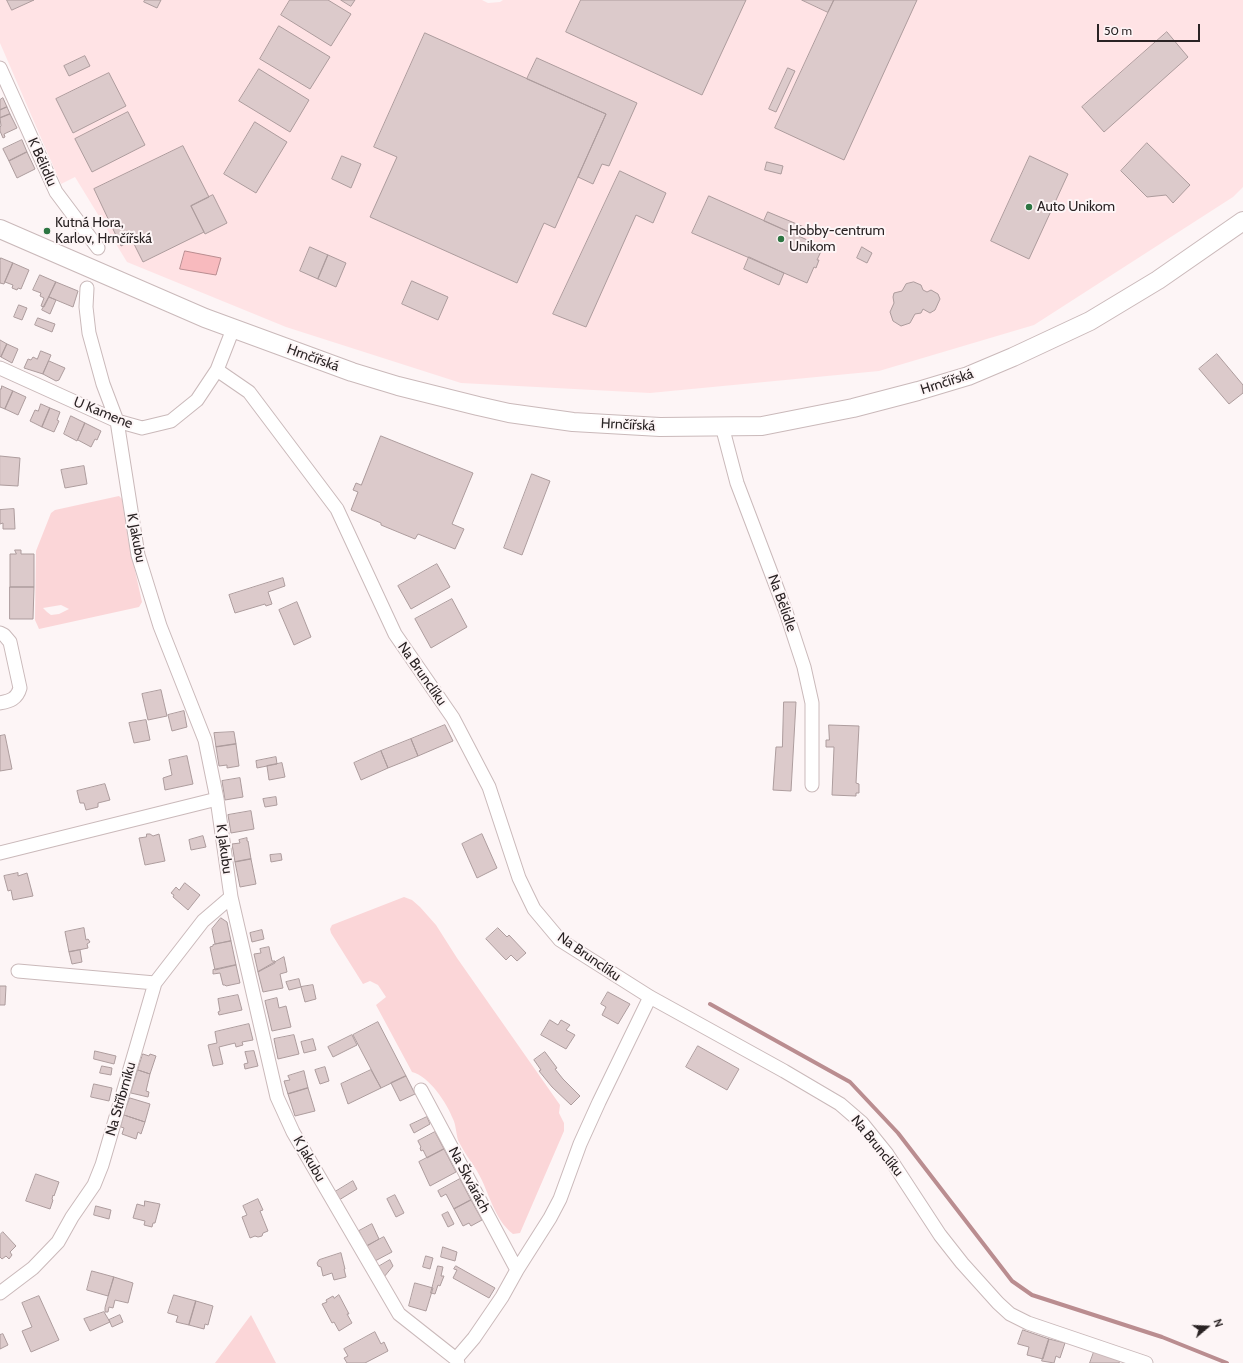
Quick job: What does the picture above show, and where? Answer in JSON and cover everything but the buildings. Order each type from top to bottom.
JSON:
[{"type":"main road","name":"Hrnčířská","points":[[0,229],[205,318],[352,372],[385,382],[452,400],[509,413],[573,422],[660,427],[762,426],[854,408],[918,391],[991,367],[1090,321],[1158,280],[1243,221]]},
{"type":"street","name":"K Bělidlu","points":[[0,68],[56,192],[98,248]]},
{"type":"street","name":"K Jakubu","points":[[87,288],[86,307],[88,333],[103,384],[117,421],[138,555],[160,626],[205,740],[217,799],[231,897],[278,1097],[293,1132],[399,1314],[457,1361]]},
{"type":"street","name":"U Kamene","points":[[0,368],[117,421],[142,428],[171,421],[197,400],[217,370],[233,329]]},
{"type":"street","name":"Na Brunclíku","points":[[217,370],[249,392],[337,510],[395,634],[453,718],[489,787],[519,878],[534,909],[560,940],[650,997],[784,1071],[840,1104],[862,1123],[887,1154],[944,1241],[988,1292],[1010,1314],[1028,1323],[1146,1363]]},
{"type":"street","name":"Na Bělidle","points":[[722,426],[737,483],[786,612],[804,667],[812,703],[812,785]]},
{"type":"street","points":[[0,633],[10,642],[20,688],[18,694],[13,699],[0,703]]},
{"type":"street","points":[[0,852],[217,799]]},
{"type":"street","name":"Na Stříbrníku","points":[[0,1294],[33,1268],[58,1242],[72,1217],[94,1185],[102,1165],[155,983],[203,921],[231,897]]},
{"type":"street","points":[[18,971],[155,983]]},
{"type":"street","points":[[457,1361],[502,1298],[517,1270],[560,1200],[580,1144],[650,997]]},
{"type":"street","name":"Na Škvárách","points":[[421,1090],[517,1270]]},
{"type":"shaded area","points":[[0,0],[482,0],[488,3],[500,2],[503,0],[1243,0],[1243,187],[1233,197],[1034,325],[879,371],[650,393],[461,383],[286,327],[127,262],[75,177],[61,184],[0,43]]},
{"type":"shaded area","points":[[185,251],[221,258],[216,275],[180,269]]},
{"type":"shaded area","points":[[119,496],[122,499],[128,539],[142,602],[139,607],[39,629],[35,620],[36,551],[51,513],[55,510]],"holes":[[[61,605],[69,609],[59,614],[51,615],[43,608]]]},
{"type":"shaded area","points":[[404,897],[412,900],[420,907],[436,925],[457,958],[560,1105],[559,1113],[564,1123],[564,1131],[520,1233],[513,1234],[506,1228],[496,1213],[477,1171],[458,1140],[454,1121],[442,1098],[431,1084],[412,1072],[376,1005],[386,997],[378,985],[370,981],[363,984],[331,933],[330,929],[332,925]]},
{"type":"shaded area","points":[[251,1315],[276,1363],[215,1363]]},
{"type":"waterway","points":[[710,1004],[850,1082],[898,1133],[1012,1281],[1032,1295],[1162,1337],[1227,1363]]},
{"type":"place","name":"Auto Unikom","points":[[1029,207]]},
{"type":"place","name":"Kutná Hora, Karlov, Hrnčířská","points":[[47,231]]},
{"type":"place","name":"Hobby-centrum Unikom","points":[[781,239]]}]
